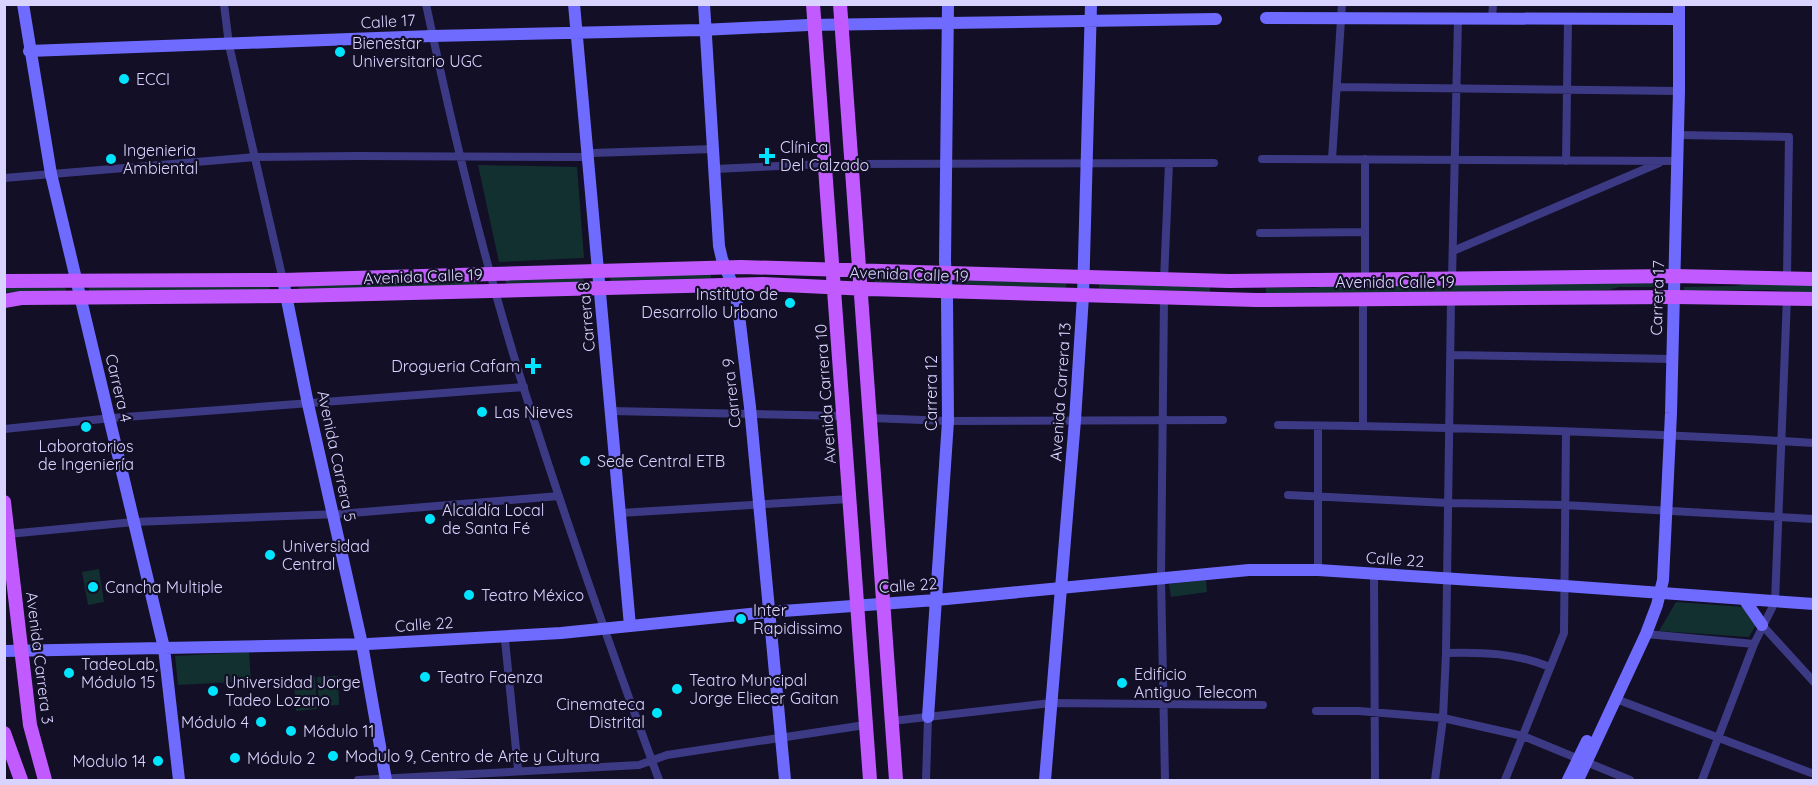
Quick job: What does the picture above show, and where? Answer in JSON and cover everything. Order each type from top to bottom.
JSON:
[{"type":"main road","name":"Avenida Carrera 10","points":[[813,4],[870,780]]},
{"type":"main road","points":[[840,4],[896,780]]},
{"type":"main road","name":"Avenida Calle 19","points":[[4,281],[283,280],[725,268],[1164,280],[1674,276],[1814,279]]},
{"type":"main road","name":"Avenida Calle 19","points":[[4,301],[21,298],[286,296],[763,284],[1164,298],[1787,297],[1814,299]]},
{"type":"main road","name":"Avenida Carrera 3","points":[[4,502],[30,725],[45,780]]},
{"type":"main road","points":[[4,733],[21,780]]},
{"type":"main road","points":[[4,768],[16,780]]},
{"type":"street","name":"Carrera 4","points":[[22,4],[51,174],[164,648],[179,780]]},
{"type":"street","points":[[224,4],[229,45],[283,280]]},
{"type":"street","points":[[426,4],[459,157],[524,387],[603,629],[659,780]]},
{"type":"street","name":"Carrera 8","points":[[574,4],[630,626]]},
{"type":"street","name":"Carrera 9","points":[[704,4],[719,246],[739,315],[751,414],[785,780]]},
{"type":"street","name":"Carrera 12","points":[[926,780],[928,717],[948,421],[945,164],[948,4]]},
{"type":"street","name":"Avenida Carrera 13","points":[[1045,780],[1083,296],[1091,4]]},
{"type":"street","points":[[1332,159],[1342,4]]},
{"type":"street","points":[[1492,19],[1493,4]]},
{"type":"street","name":"Carrera 17","points":[[1568,780],[1582,762],[1616,699],[1646,634],[1661,592],[1665,567],[1674,297],[1679,4]]},
{"type":"street","points":[[1266,18],[1679,19]]},
{"type":"street","name":"Calle 17","points":[[29,51],[815,25],[1216,19]]},
{"type":"street","points":[[1452,279],[1458,19]]},
{"type":"street","points":[[1566,160],[1568,19]]},
{"type":"street","points":[[1337,87],[1679,91]]},
{"type":"street","points":[[1678,135],[1789,137],[1787,277]]},
{"type":"street","points":[[4,178],[256,158],[588,156],[592,153],[714,149]]},
{"type":"street","points":[[1262,159],[1677,161]]},
{"type":"street","points":[[1365,159],[1365,280]]},
{"type":"street","points":[[1453,251],[1663,161]]},
{"type":"street","points":[[1164,280],[1169,163]]},
{"type":"street","points":[[852,164],[1214,163]]},
{"type":"street","points":[[715,169],[825,164]]},
{"type":"street","points":[[1260,233],[1365,232]]},
{"type":"street","name":"Avenida Carrera 5","points":[[283,280],[362,645],[386,780]]},
{"type":"street","points":[[1702,780],[1754,644],[1775,602],[1787,297]]},
{"type":"street","points":[[1164,298],[1161,578],[1165,780]]},
{"type":"street","points":[[1435,780],[1443,718],[1446,653],[1451,298]]},
{"type":"street","points":[[1362,426],[1364,299]]},
{"type":"street","points":[[1450,355],[1672,359]]},
{"type":"street","points":[[4,429],[110,418],[524,387]]},
{"type":"street","points":[[611,411],[844,417]]},
{"type":"street","points":[[871,418],[948,421],[1223,420]]},
{"type":"street","points":[[1278,425],[1670,435],[1814,443]]},
{"type":"street","points":[[1318,426],[1318,570]]},
{"type":"street","points":[[1505,780],[1564,633],[1566,432]]},
{"type":"street","points":[[1288,495],[1448,503],[1564,505],[1814,519]]},
{"type":"street","points":[[8,534],[134,522],[333,514],[559,496]]},
{"type":"street","points":[[620,513],[850,499]]},
{"type":"street","name":"Calle 22","points":[[4,651],[362,645],[561,633],[769,612],[936,600],[1249,570],[1318,570],[1814,604]]},
{"type":"street","points":[[1374,574],[1375,780]]},
{"type":"street","name":"Carrera 17","points":[[1578,780],[1582,762],[1640,629],[1661,592]]},
{"type":"street","points":[[1744,599],[1762,625],[1814,682]]},
{"type":"street","points":[[1646,634],[1754,644]]},
{"type":"street","points":[[505,640],[518,769]]},
{"type":"street","points":[[1446,653],[1484,652],[1515,656],[1550,667]]},
{"type":"street","points":[[1616,699],[1812,774]]},
{"type":"street","points":[[892,721],[1052,702],[1263,705]]},
{"type":"street","points":[[1316,711],[1376,712],[1443,718],[1523,736],[1630,780]]},
{"type":"street","points":[[358,780],[639,765],[667,755],[865,725]]},
{"type":"green space","points":[[478,165],[577,167],[584,258],[499,262]]},
{"type":"green space","points":[[711,272],[711,278],[611,281],[610,275]]},
{"type":"green space","points":[[583,276],[584,283],[506,286],[506,279]]},
{"type":"green space","points":[[875,278],[936,280],[936,284],[875,283]]},
{"type":"green space","points":[[477,279],[477,286],[299,292],[299,285]]},
{"type":"green space","points":[[959,280],[1067,281],[1066,288],[958,284]]},
{"type":"green space","points":[[1664,281],[1664,287],[1619,287],[1609,290],[1556,292],[1266,293],[1266,288],[1314,288],[1338,284]]},
{"type":"green space","points":[[1754,282],[1813,284],[1813,293],[1768,290],[1684,291],[1684,287],[1736,286]]},
{"type":"green space","points":[[1099,283],[1210,286],[1210,292],[1099,290]]},
{"type":"green space","points":[[65,285],[66,291],[5,292],[4,286]]},
{"type":"green space","points":[[89,286],[269,286],[269,293],[89,293]]},
{"type":"green space","name":"Cancha Multiple","points":[[99,569],[104,602],[88,605],[82,572]]},
{"type":"green space","points":[[1206,580],[1207,592],[1171,597],[1169,584]]},
{"type":"green space","points":[[1676,602],[1745,607],[1756,625],[1749,637],[1659,631]]},
{"type":"green space","points":[[249,652],[251,681],[178,685],[175,656]]},
{"type":"green space","points":[[338,676],[339,705],[319,706],[317,677]]},
{"type":"green space","points":[[315,677],[317,709],[296,711],[294,678]]},
{"type":"place","name":"Bienestar Universitario UGC","points":[[340,52]]},
{"type":"place","name":"ECCI","points":[[124,79]]},
{"type":"place","name":"Clínica Del Calzado","points":[[767,156]]},
{"type":"place","name":"Ingenieria Ambiental","points":[[111,159]]},
{"type":"place","name":"Instituto de Desarrollo Urbano","points":[[790,303]]},
{"type":"place","name":"Drogueria Cafam","points":[[533,366]]},
{"type":"place","name":"Las Nieves","points":[[482,412]]},
{"type":"place","name":"Laboratorios de Ingeniería","points":[[86,427]]},
{"type":"place","name":"Sede Central ETB","points":[[585,461]]},
{"type":"place","name":"Alcaldía Local de Santa Fé","points":[[430,519]]},
{"type":"place","name":"Universidad Central","points":[[270,555]]},
{"type":"place","name":"Cancha Multiple","points":[[93,587]]},
{"type":"place","name":"Teatro México","points":[[469,595]]},
{"type":"place","name":"Inter Rapidissimo","points":[[741,619]]},
{"type":"place","name":"TadeoLab, Módulo 15","points":[[69,673]]},
{"type":"place","name":"Teatro Faenza","points":[[425,677]]},
{"type":"place","name":"Edificio Antiguo Telecom","points":[[1122,683]]},
{"type":"place","name":"Teatro Muncipal Jorge Eliecer Gaitan","points":[[677,689]]},
{"type":"place","name":"Universidad Jorge Tadeo Lozano","points":[[213,691]]},
{"type":"place","name":"Cinemateca Distrital","points":[[657,713]]},
{"type":"place","name":"Módulo 4","points":[[261,722]]},
{"type":"place","name":"Módulo 11","points":[[291,731]]},
{"type":"place","name":"Modulo 9, Centro de Arte y Cultura","points":[[333,756]]},
{"type":"place","name":"Módulo 2","points":[[235,758]]},
{"type":"place","name":"Modulo 14","points":[[158,761]]}]
